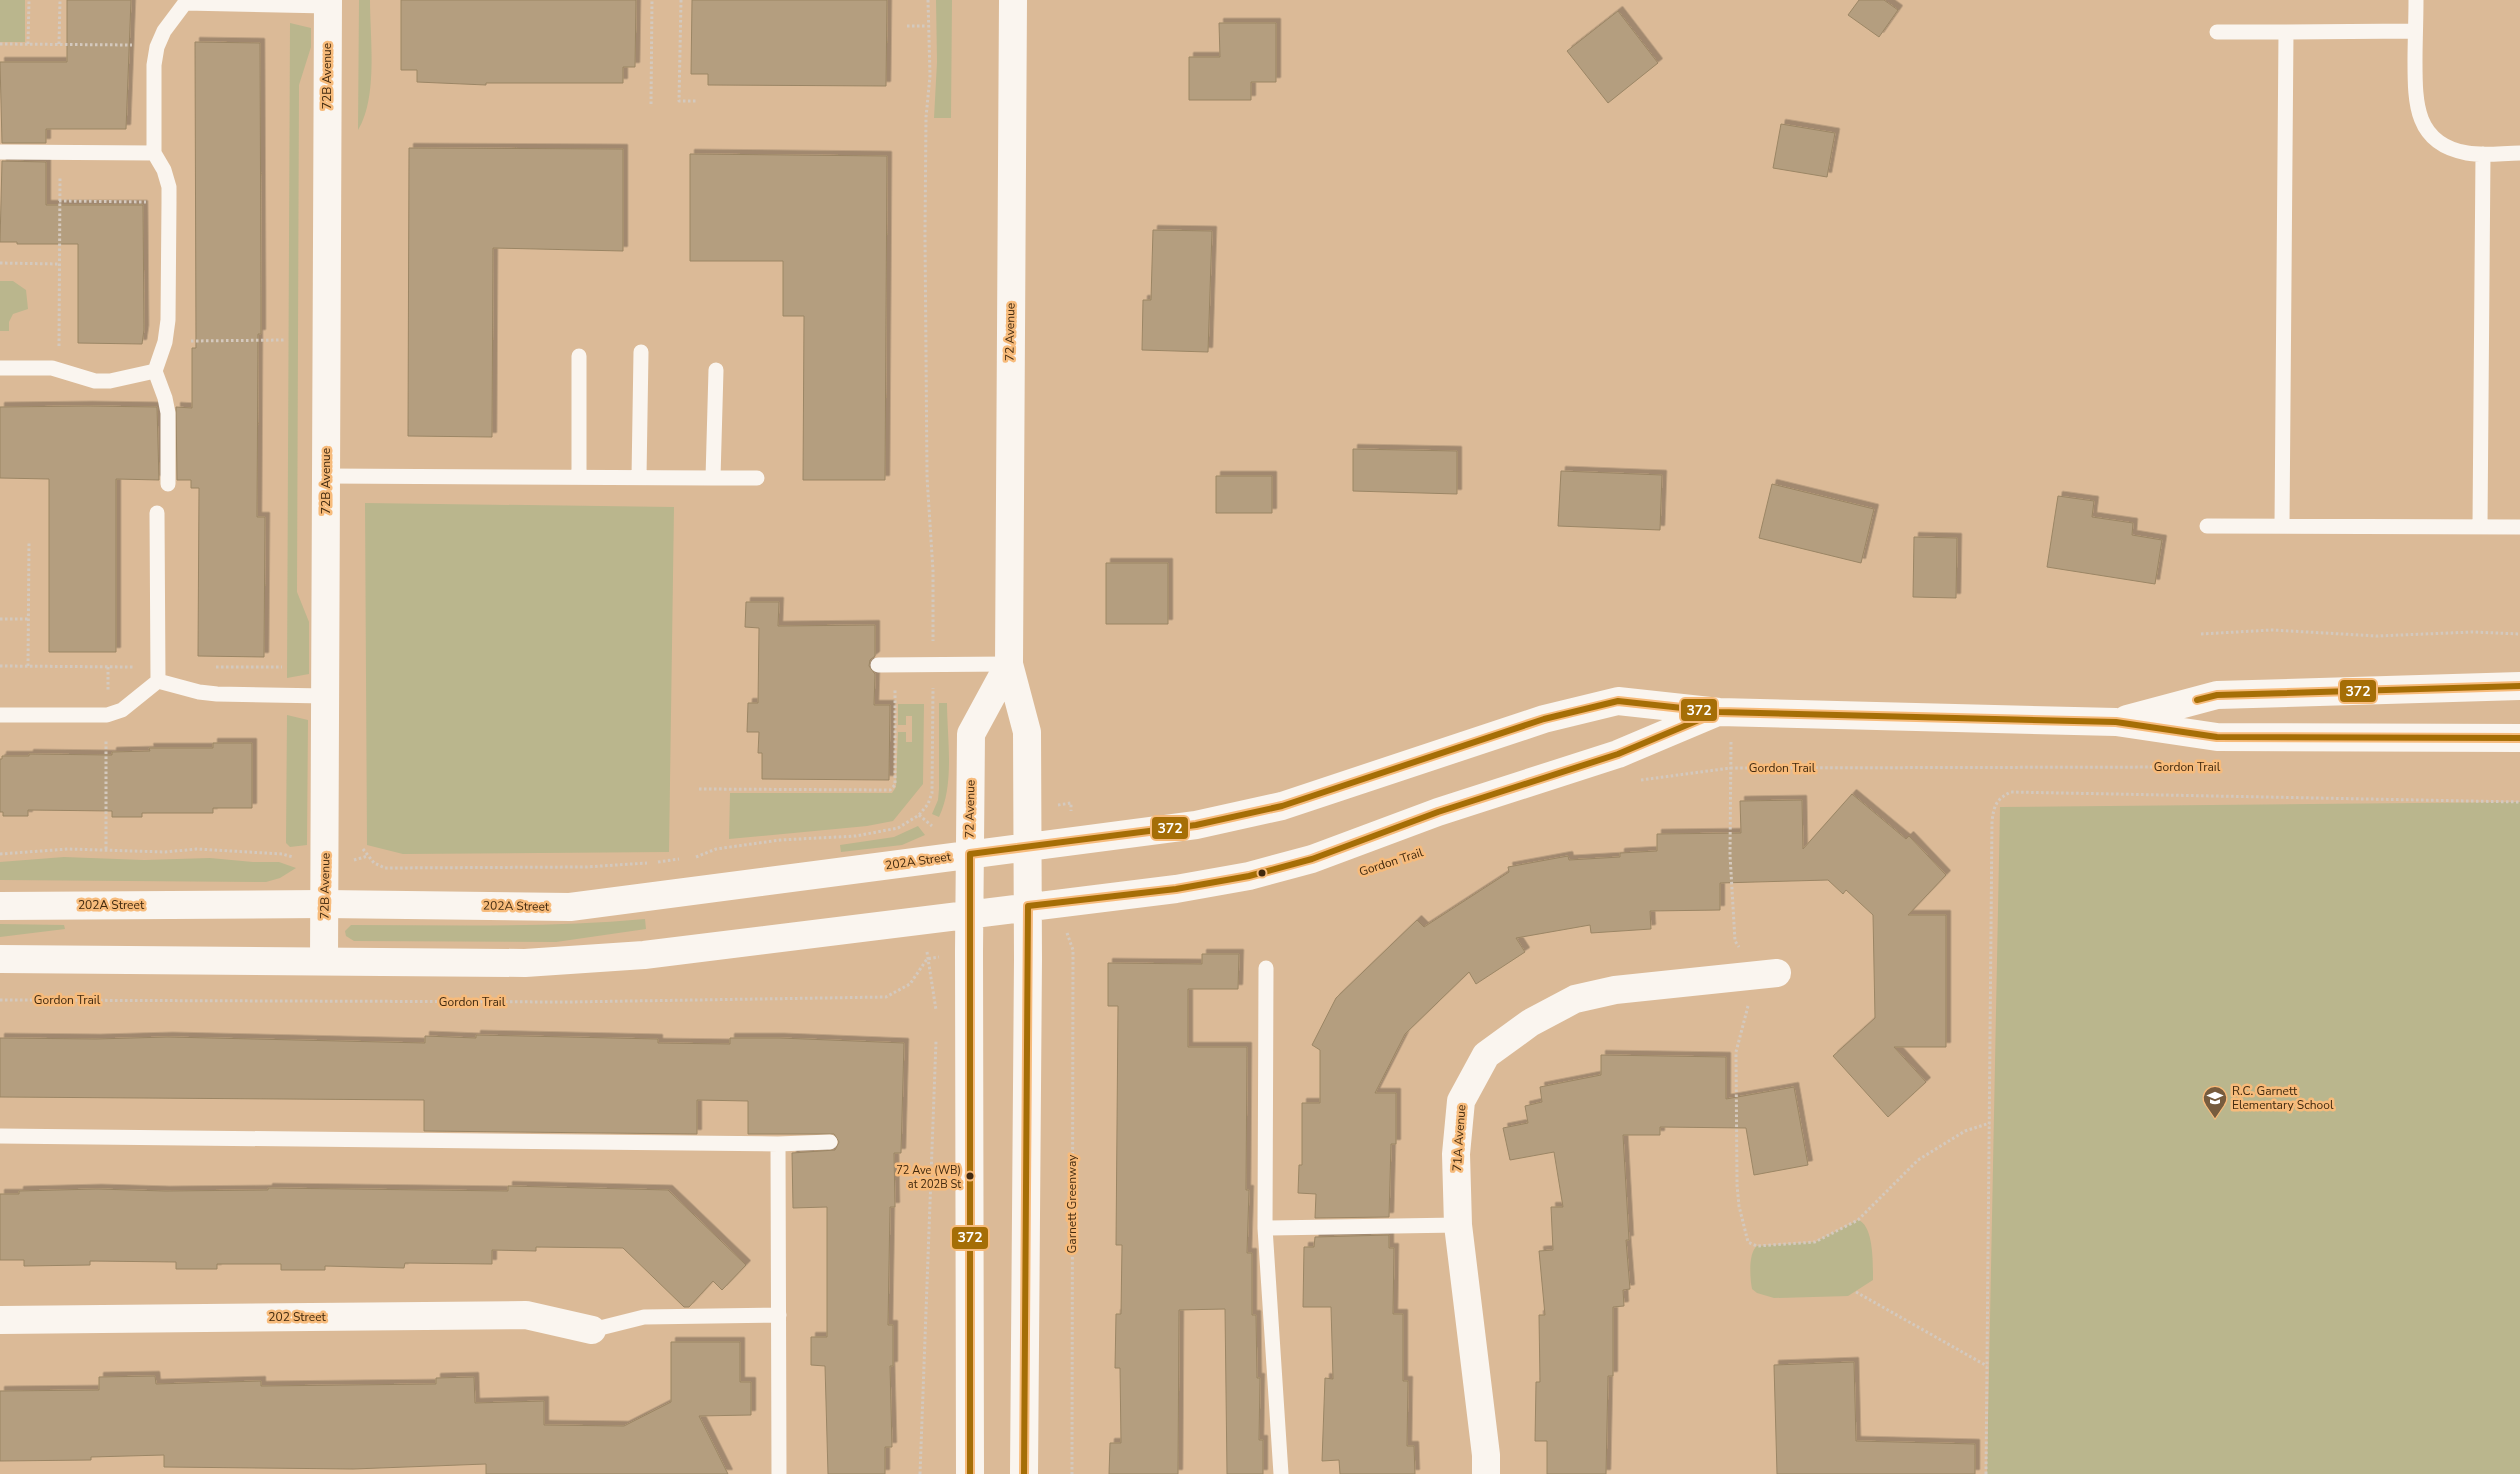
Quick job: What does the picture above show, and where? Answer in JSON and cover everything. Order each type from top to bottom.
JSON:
[{"type":"main road","name":"72 Avenue","points":[[1013,0],[1008,664],[1027,732],[1028,906],[1024,1474]]},
{"type":"main road","name":"72B Avenue","points":[[324,962],[328,3]]},
{"type":"main road","name":"72 Avenue","points":[[970,1474],[969,913],[971,734],[1008,664]]},
{"type":"main road","points":[[2116,722],[2217,695],[2520,686]]},
{"type":"main road","name":"202A Street","points":[[0,906],[325,904],[570,907],[1196,825],[1282,806],[1544,719],[1618,701],[1726,712],[2116,722]]},
{"type":"main road","points":[[0,959],[525,962],[634,956],[969,913],[1176,889],[1249,876],[1312,859],[1438,812],[1618,754],[1726,712]]},
{"type":"main road","points":[[2116,722],[2217,737],[2520,738]]},
{"type":"main road","name":"71A Avenue","points":[[1486,1474],[1486,1455],[1458,1224],[1456,1154],[1461,1101],[1486,1055],[1530,1023],[1575,999],[1615,990],[1656,988],[1766,974]]},
{"type":"main road","name":"202 Street","points":[[0,1320],[526,1316],[592,1330]]},
{"type":"lane","points":[[2416,0],[2415,97],[2422,120],[2433,137],[2449,148],[2467,154],[2520,153]]},
{"type":"lane","points":[[168,484],[168,413],[165,398],[155,371],[165,342],[168,320],[169,187],[164,170],[154,153],[154,65],[157,47],[164,31],[184,2],[328,3]]},
{"type":"lane","points":[[2217,32],[2416,31]]},
{"type":"lane","points":[[2282,525],[2286,32]]},
{"type":"lane","points":[[0,152],[154,153]]},
{"type":"lane","points":[[2480,526],[2483,154]]},
{"type":"lane","points":[[639,477],[641,352]]},
{"type":"lane","points":[[580,356],[580,476]]},
{"type":"lane","points":[[0,368],[52,368],[95,381],[110,381],[155,371]]},
{"type":"lane","points":[[713,478],[716,370]]},
{"type":"lane","points":[[326,476],[757,478]]},
{"type":"lane","points":[[157,513],[158,681]]},
{"type":"lane","points":[[2207,526],[2520,526]]},
{"type":"lane","points":[[878,665],[1008,664]]},
{"type":"lane","points":[[158,681],[199,692],[217,694],[326,696]]},
{"type":"lane","points":[[0,715],[107,715],[122,710],[158,681]]},
{"type":"lane","points":[[1266,968],[1265,1228],[1281,1474]]},
{"type":"lane","points":[[0,1136],[778,1144],[830,1142]]},
{"type":"lane","points":[[778,1144],[779,1474]]},
{"type":"lane","points":[[1265,1228],[1458,1224]]},
{"type":"lane","points":[[592,1330],[644,1317],[779,1316]]},
{"type":"path","points":[[28,44],[29,0]]},
{"type":"path","points":[[59,44],[60,0]]},
{"type":"path","points":[[651,104],[652,0]]},
{"type":"path","points":[[681,0],[679,100],[696,101]]},
{"type":"path","points":[[690,858],[716,850],[780,840],[856,836],[898,828],[919,815],[928,804],[932,793],[933,570],[927,477],[925,235],[926,117],[930,76],[927,26],[928,0]]},
{"type":"path","points":[[907,26],[927,26]]},
{"type":"path","points":[[0,44],[133,45]]},
{"type":"path","points":[[59,354],[60,169]]},
{"type":"path","points":[[59,201],[154,202]]},
{"type":"path","points":[[0,263],[59,264]]},
{"type":"path","points":[[190,341],[284,340]]},
{"type":"path","points":[[28,666],[29,543]]},
{"type":"path","points":[[0,619],[28,619]]},
{"type":"path","points":[[2201,634],[2272,630],[2377,636],[2473,632],[2520,634]]},
{"type":"path","points":[[0,666],[139,667]]},
{"type":"path","points":[[699,789],[890,790],[895,785],[895,666]]},
{"type":"path","points":[[108,667],[108,698]]},
{"type":"path","points":[[215,667],[282,667]]},
{"type":"path","points":[[1726,712],[1730,768],[1730,855],[1735,941],[1766,974],[1736,1052],[1737,1185],[1739,1206],[1748,1242],[1757,1246],[1815,1242],[1858,1220],[1918,1160],[1965,1131],[1990,1123]]},
{"type":"path","points":[[106,731],[106,849]]},
{"type":"path","name":"Gordon Trail","points":[[1632,783],[1730,768],[2203,767]]},
{"type":"path","points":[[1986,1474],[1992,821],[1994,805],[2011,792],[2520,802]]},
{"type":"path","points":[[919,815],[932,826]]},
{"type":"path","points":[[0,854],[68,849],[165,852],[197,849],[282,854],[302,858]]},
{"type":"path","points":[[363,849],[374,863],[385,868],[586,867],[681,859]]},
{"type":"path","points":[[351,861],[368,856]]},
{"type":"path","name":"Garnett Greenway","points":[[1072,1474],[1073,950],[1067,935],[1077,934]]},
{"type":"path","name":"Gordon Trail","points":[[0,1000],[568,1002],[886,997],[910,984],[927,959],[937,1013]]},
{"type":"path","points":[[920,1474],[936,1032]]},
{"type":"path","points":[[1856,1292],[1987,1366]]},
{"type":"shaded area","points":[[0,0],[25,0],[25,42],[0,42]]},
{"type":"shaded area","points":[[359,0],[370,0],[372,67],[368,102],[358,130]]},
{"type":"shaded area","points":[[936,0],[952,0],[951,118],[934,118],[937,62]]},
{"type":"shaded area","points":[[290,23],[311,28],[311,47],[299,85],[297,592],[309,622],[309,674],[287,678]]},
{"type":"shaded area","points":[[0,281],[13,281],[26,290],[28,309],[13,314],[9,322],[9,331],[0,331]]},
{"type":"shaded area","points":[[365,503],[674,507],[669,852],[403,854],[367,845]]},
{"type":"shaded area","points":[[939,703],[947,703],[949,776],[944,804],[939,817],[932,814],[938,800],[939,789]]},
{"type":"shaded area","points":[[898,704],[924,704],[923,784],[893,821],[867,826],[729,839],[730,793],[892,793],[896,787],[898,732],[906,732],[906,742],[912,742],[912,716],[906,716],[906,725],[898,725]]},
{"type":"shaded area","points":[[287,715],[308,720],[307,845],[290,847],[286,843]]},
{"type":"shaded area","name":"R.C. Garnett Elementary School","points":[[2520,802],[2520,1474],[1987,1474],[2000,807]]},
{"type":"shaded area","points":[[918,826],[925,835],[902,845],[841,852],[840,845],[894,837]]},
{"type":"shaded area","points":[[64,857],[144,860],[210,858],[253,862],[279,862],[296,868],[280,878],[266,882],[0,880],[0,862]]},
{"type":"shaded area","points":[[645,919],[646,929],[556,942],[354,941],[346,936],[345,931],[351,925],[535,925]]},
{"type":"shaded area","points":[[0,924],[64,925],[65,929],[0,937]]},
{"type":"shaded area","points":[[1858,1220],[1863,1223],[1870,1237],[1873,1280],[1848,1296],[1774,1298],[1757,1293],[1752,1289],[1751,1260],[1754,1249],[1757,1246],[1815,1242]]},
{"type":"building","points":[[67,0],[131,0],[126,129],[46,129],[46,143],[2,143],[0,62],[67,62]]},
{"type":"building","points":[[401,0],[636,0],[635,67],[623,67],[623,83],[486,83],[486,85],[417,82],[417,70],[401,70]]},
{"type":"building","points":[[692,0],[887,0],[886,86],[708,85],[708,74],[691,74]]},
{"type":"building","points":[[1859,0],[1884,0],[1898,10],[1879,37],[1848,15]]},
{"type":"building","points":[[1618,11],[1658,63],[1608,103],[1567,51]]},
{"type":"building","points":[[1219,23],[1276,23],[1276,82],[1251,82],[1251,100],[1189,100],[1189,57],[1220,57]]},
{"type":"building","points":[[195,42],[260,43],[261,334],[258,334],[257,517],[265,517],[264,657],[198,656],[199,488],[191,488],[191,480],[177,480],[176,407],[192,408],[192,348],[196,348]]},
{"type":"building","points":[[1781,124],[1835,133],[1827,177],[1773,168]]},
{"type":"building","points":[[409,148],[623,149],[623,251],[493,248],[492,437],[408,436]]},
{"type":"building","points":[[690,154],[887,156],[885,480],[803,480],[804,316],[783,316],[783,261],[690,261]]},
{"type":"building","points":[[2,161],[46,162],[46,205],[143,205],[144,330],[142,344],[78,343],[78,244],[17,244],[17,242],[0,242]]},
{"type":"building","points":[[1153,230],[1212,231],[1208,352],[1142,350],[1143,300],[1151,300]]},
{"type":"building","points":[[0,407],[157,407],[159,480],[116,479],[116,652],[49,652],[49,479],[0,478]]},
{"type":"building","points":[[1353,449],[1457,451],[1457,494],[1353,491]]},
{"type":"building","points":[[1561,471],[1662,475],[1660,530],[1558,526]]},
{"type":"building","points":[[1216,476],[1272,476],[1272,513],[1216,513]]},
{"type":"building","points":[[1772,484],[1874,509],[1861,563],[1759,538]]},
{"type":"building","points":[[2058,496],[2094,501],[2092,517],[2133,523],[2132,535],[2162,540],[2155,584],[2047,567]]},
{"type":"building","points":[[1914,537],[1957,538],[1956,598],[1913,597]]},
{"type":"building","points":[[1106,563],[1168,563],[1168,624],[1106,624]]},
{"type":"building","points":[[746,602],[779,602],[778,626],[875,625],[875,656],[870,660],[869,666],[875,674],[874,705],[890,705],[889,780],[762,779],[762,753],[758,753],[759,732],[747,732],[748,703],[758,703],[759,628],[745,627]]},
{"type":"building","points":[[213,743],[252,743],[252,808],[213,808],[213,813],[142,813],[142,817],[112,817],[112,811],[28,810],[28,816],[3,816],[3,812],[0,812],[0,759],[2,759],[2,756],[29,756],[29,754],[112,755],[112,752],[150,751],[149,748],[213,748]]},
{"type":"building","points":[[1852,794],[1906,839],[1909,836],[1946,875],[1908,915],[1946,915],[1946,1047],[1894,1047],[1926,1082],[1888,1117],[1833,1056],[1875,1018],[1873,915],[1846,890],[1843,894],[1828,880],[1720,883],[1720,910],[1650,911],[1651,929],[1591,933],[1590,925],[1516,938],[1525,952],[1476,984],[1469,972],[1405,1034],[1375,1093],[1396,1093],[1396,1144],[1391,1144],[1389,1217],[1315,1218],[1316,1194],[1298,1193],[1299,1165],[1302,1165],[1302,1103],[1320,1103],[1320,1050],[1312,1045],[1336,998],[1417,920],[1424,927],[1509,872],[1508,867],[1568,856],[1569,860],[1620,857],[1620,853],[1657,851],[1657,834],[1741,833],[1740,801],[1802,800],[1803,849]]},
{"type":"building","points":[[1202,954],[1239,954],[1238,989],[1188,989],[1188,1047],[1247,1047],[1246,1190],[1249,1190],[1247,1253],[1252,1253],[1252,1315],[1256,1315],[1257,1378],[1260,1378],[1259,1440],[1263,1440],[1263,1474],[1227,1474],[1225,1309],[1179,1310],[1178,1474],[1109,1474],[1110,1443],[1121,1443],[1120,1368],[1115,1368],[1116,1314],[1121,1314],[1122,1245],[1116,1245],[1118,1006],[1108,1006],[1108,963],[1202,964]]},
{"type":"building","points":[[476,1035],[658,1039],[658,1043],[730,1044],[730,1038],[780,1038],[904,1043],[901,1153],[894,1153],[895,1207],[890,1207],[888,1325],[893,1325],[893,1366],[890,1366],[892,1447],[885,1447],[885,1474],[828,1474],[825,1366],[811,1365],[811,1337],[827,1337],[827,1207],[793,1208],[792,1153],[835,1150],[839,1142],[834,1134],[748,1134],[748,1101],[697,1100],[697,1134],[424,1131],[424,1100],[0,1097],[0,1038],[96,1039],[168,1037],[425,1043],[425,1036],[476,1038]]},
{"type":"building","points":[[1601,1055],[1726,1057],[1726,1099],[1794,1087],[1808,1165],[1754,1175],[1746,1128],[1660,1127],[1660,1135],[1623,1135],[1629,1240],[1626,1240],[1630,1289],[1623,1290],[1624,1306],[1613,1307],[1613,1376],[1608,1376],[1606,1474],[1547,1474],[1547,1441],[1535,1441],[1536,1382],[1540,1382],[1539,1315],[1545,1315],[1539,1251],[1553,1250],[1551,1207],[1563,1207],[1554,1152],[1510,1160],[1503,1128],[1528,1123],[1525,1106],[1542,1102],[1540,1087],[1601,1075]]},
{"type":"building","points":[[508,1186],[668,1190],[746,1265],[722,1290],[713,1281],[689,1307],[684,1307],[623,1248],[536,1247],[536,1251],[492,1250],[492,1264],[405,1263],[404,1268],[325,1266],[325,1270],[281,1270],[281,1264],[217,1264],[217,1269],[176,1269],[176,1262],[90,1261],[90,1265],[24,1266],[24,1260],[0,1260],[0,1194],[19,1194],[19,1191],[97,1189],[165,1191],[268,1190],[268,1188],[508,1191]]},
{"type":"building","points":[[1389,1235],[1389,1248],[1394,1248],[1393,1314],[1403,1314],[1403,1381],[1408,1381],[1407,1446],[1414,1446],[1415,1474],[1340,1474],[1339,1460],[1322,1461],[1325,1378],[1333,1379],[1331,1307],[1303,1307],[1304,1247],[1314,1247],[1315,1237]]},
{"type":"building","points":[[671,1342],[740,1342],[740,1382],[751,1382],[751,1415],[699,1416],[728,1474],[486,1474],[486,1464],[353,1469],[164,1467],[164,1455],[91,1457],[91,1460],[0,1461],[0,1391],[99,1390],[99,1377],[155,1376],[156,1384],[261,1381],[261,1386],[436,1384],[436,1378],[474,1377],[475,1403],[544,1401],[544,1425],[624,1426],[671,1402]]},
{"type":"building","points":[[1854,1362],[1856,1441],[1975,1444],[1975,1474],[1777,1474],[1774,1365]]},
{"type":"transit line","name":"372","points":[[2197,700],[2217,695],[2520,686]]},
{"type":"transit line","name":"372","points":[[970,1474],[970,854],[1196,825],[1282,806],[1544,719],[1618,701],[1719,712],[2116,722],[2217,737],[2520,738]]},
{"type":"transit line","name":"372","points":[[1024,1474],[1028,906],[1176,889],[1249,876],[1312,859],[1438,812],[1618,754],[1713,714]]},
{"type":"place","name":"R.C. Garnett Elementary School","points":[[2215,1119]]},
{"type":"place","name":"72 Ave (WB) at 202B St","points":[[970,1176]]}]
